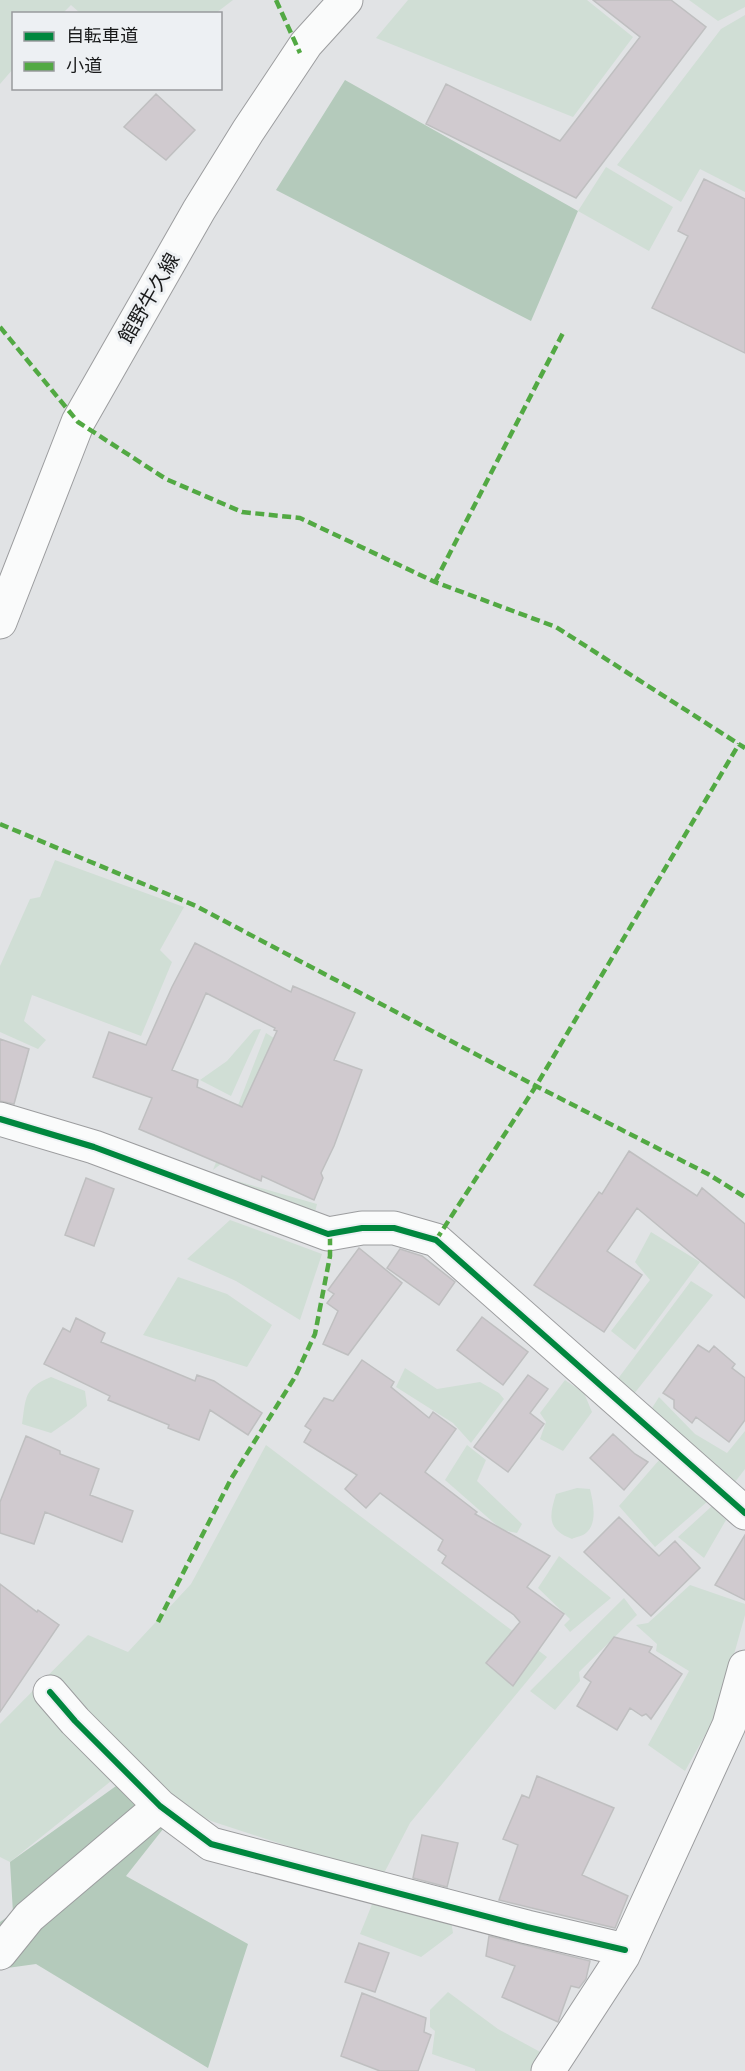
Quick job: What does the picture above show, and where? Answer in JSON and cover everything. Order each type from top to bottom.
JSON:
[{"type":"street","name":"館野牛久線","points":[[0,622],[78,422],[248,130],[306,44],[345,0]]},
{"type":"street","points":[[0,1119],[94,1147],[328,1234],[362,1228],[394,1228],[436,1240],[745,1513]]},
{"type":"street","points":[[548,2071],[625,1950],[737,1730],[745,1667]]},
{"type":"street","points":[[50,1692],[75,1721],[160,1806],[211,1844],[625,1950]]},
{"type":"street","points":[[0,1953],[29,1917],[160,1806]]},
{"type":"shaded area","points":[[0,0],[233,0],[217,12],[79,12],[71,5],[64,12],[12,12],[12,70],[0,84]]},
{"type":"shaded area","points":[[408,0],[587,0],[633,37],[573,117],[376,38]]},
{"type":"shaded area","points":[[689,0],[745,0],[745,7],[718,21]]},
{"type":"shaded area","points":[[745,15],[745,192],[700,169],[681,202],[617,165],[721,29]]},
{"type":"shaded area","points":[[606,167],[673,207],[649,251],[578,211]]},
{"type":"shaded area","points":[[55,860],[184,907],[160,950],[172,962],[141,1036],[32,995],[24,1021],[46,1040],[38,1049],[0,1032],[0,966],[30,899],[40,897]]},
{"type":"shaded area","points":[[261,1029],[231,1096],[200,1080],[227,1061],[254,1030]]},
{"type":"shaded area","points":[[266,1033],[277,1040],[226,1160],[213,1170]]},
{"type":"shaded area","points":[[237,1181],[317,1204],[315,1212],[245,1192]]},
{"type":"shaded area","points":[[230,1220],[322,1254],[300,1320],[236,1281],[187,1259]]},
{"type":"shaded area","points":[[651,1232],[700,1262],[635,1350],[611,1331],[650,1280],[635,1262]]},
{"type":"shaded area","points":[[178,1277],[227,1294],[272,1325],[247,1367],[143,1335]]},
{"type":"shaded area","points":[[691,1281],[713,1295],[633,1395],[617,1380]]},
{"type":"shaded area","points":[[405,1368],[437,1389],[480,1382],[499,1393],[504,1399],[471,1443],[453,1423],[396,1387]]},
{"type":"shaded area","points":[[51,1377],[85,1391],[87,1406],[51,1433],[22,1424],[28,1394],[36,1385]]},
{"type":"shaded area","points":[[565,1380],[584,1393],[592,1412],[563,1451],[540,1439],[546,1422],[540,1413]]},
{"type":"shaded area","points":[[659,1397],[695,1434],[727,1453],[745,1431],[745,1469],[735,1482],[652,1408]]},
{"type":"shaded area","points":[[266,1445],[547,1657],[410,1823],[382,1877],[211,1821],[182,1805],[136,1761],[10,1862],[0,1857],[0,1724],[88,1635],[128,1652],[191,1584]]},
{"type":"shaded area","points":[[467,1445],[486,1460],[477,1481],[522,1524],[517,1533],[502,1530],[445,1480]]},
{"type":"shaded area","points":[[660,1459],[708,1501],[655,1547],[619,1506]]},
{"type":"shaded area","points":[[577,1488],[590,1489],[593,1518],[590,1529],[586,1533],[572,1539],[558,1531],[551,1516],[556,1494]]},
{"type":"shaded area","points":[[712,1506],[726,1520],[704,1558],[678,1537]]},
{"type":"shaded area","points":[[559,1556],[611,1598],[570,1632],[564,1625],[570,1619],[538,1588]]},
{"type":"shaded area","points":[[690,1585],[745,1604],[745,1615],[718,1712],[685,1771],[648,1745],[689,1671],[656,1651],[657,1644],[636,1625],[648,1623]]},
{"type":"shaded area","points":[[624,1598],[637,1615],[579,1672],[580,1681],[555,1710],[530,1691]]},
{"type":"shaded area","points":[[375,1897],[451,1921],[453,1933],[421,1957],[360,1934]]},
{"type":"shaded area","points":[[448,1992],[498,2029],[544,2054],[530,2071],[475,2071],[475,2069],[432,2054],[435,2031],[430,2027],[430,2010]]},
{"type":"green space","points":[[345,80],[578,211],[531,321],[276,190]]},
{"type":"green space","points":[[137,1771],[182,1805],[126,1876],[248,1944],[208,2068],[36,1964],[0,1969],[0,1922],[13,1913],[10,1862]]},
{"type":"building","points":[[593,0],[671,0],[706,27],[576,198],[426,124],[446,84],[560,141],[640,37]]},
{"type":"building","points":[[156,94],[195,130],[166,160],[124,127]]},
{"type":"building","points":[[704,179],[745,199],[745,353],[652,308],[688,236],[678,231]]},
{"type":"building","points":[[195,943],[291,992],[293,986],[355,1013],[334,1060],[362,1070],[334,1146],[321,1173],[323,1178],[314,1200],[262,1176],[261,1181],[139,1129],[152,1098],[93,1077],[109,1032],[146,1045]],"holes":[[[206,993],[275,1028],[274,1030],[277,1031],[242,1107],[197,1087],[198,1080],[172,1070]]]},
{"type":"building","points":[[0,1039],[29,1049],[14,1104],[0,1101]]},
{"type":"building","points":[[629,1151],[697,1196],[702,1188],[745,1224],[745,1298],[637,1208],[607,1251],[642,1275],[604,1332],[534,1285],[599,1192],[602,1194]]},
{"type":"building","points":[[86,1178],[114,1189],[94,1246],[65,1235]]},
{"type":"building","points":[[359,1248],[402,1283],[348,1355],[323,1344],[338,1311],[327,1303],[334,1294],[328,1290]]},
{"type":"building","points":[[400,1249],[422,1256],[455,1282],[439,1305],[387,1268]]},
{"type":"building","points":[[482,1317],[528,1352],[503,1385],[457,1350]]},
{"type":"building","points":[[76,1318],[105,1333],[101,1342],[195,1381],[197,1375],[214,1381],[262,1413],[248,1435],[210,1410],[199,1440],[108,1400],[110,1396],[44,1364],[63,1328],[70,1332]]},
{"type":"building","points":[[698,1345],[709,1352],[714,1346],[735,1364],[732,1368],[745,1378],[745,1420],[729,1442],[696,1417],[692,1423],[674,1408],[674,1400],[663,1393]]},
{"type":"building","points":[[362,1360],[394,1382],[391,1387],[429,1418],[433,1412],[456,1429],[425,1472],[477,1512],[475,1514],[550,1556],[527,1587],[564,1614],[513,1686],[486,1663],[520,1622],[514,1615],[442,1563],[446,1556],[438,1550],[443,1540],[380,1493],[366,1508],[345,1489],[357,1475],[304,1442],[311,1430],[305,1426],[324,1398],[333,1401]]},
{"type":"building","points":[[528,1375],[548,1389],[530,1413],[544,1424],[508,1472],[474,1447]]},
{"type":"building","points":[[613,1434],[635,1454],[648,1462],[624,1490],[590,1458]]},
{"type":"building","points":[[26,1436],[60,1451],[60,1454],[99,1469],[90,1495],[133,1511],[122,1542],[45,1512],[34,1544],[0,1533],[0,1502]]},
{"type":"building","points":[[619,1517],[659,1556],[675,1541],[700,1568],[651,1616],[584,1552]]},
{"type":"building","points":[[745,1535],[745,1600],[715,1585]]},
{"type":"building","points":[[0,1584],[37,1612],[38,1610],[59,1625],[0,1712]]},
{"type":"building","points":[[614,1637],[652,1647],[649,1652],[682,1674],[651,1719],[646,1714],[642,1716],[630,1708],[617,1730],[577,1706],[591,1682],[584,1677]]},
{"type":"building","points":[[537,1776],[614,1808],[582,1875],[628,1896],[615,1928],[499,1900],[518,1845],[503,1839],[522,1795],[529,1798]]},
{"type":"building","points":[[422,1835],[458,1843],[447,1887],[413,1878]]},
{"type":"building","points":[[489,1936],[590,1961],[586,1979],[579,1988],[571,1986],[558,2022],[502,1997],[515,1966],[486,1956]]},
{"type":"building","points":[[359,1943],[389,1953],[375,1992],[345,1982]]},
{"type":"building","points":[[362,1993],[426,2018],[424,2032],[431,2035],[418,2071],[380,2071],[341,2056]]},
{"type":"marked path","points":[[276,0],[300,53]]},
{"type":"marked path","points":[[0,327],[78,422],[166,479],[242,512],[300,518],[435,582],[556,627],[745,748]]},
{"type":"marked path","points":[[435,582],[564,331]]},
{"type":"marked path","points":[[436,1240],[536,1086],[739,744]]},
{"type":"marked path","points":[[0,824],[196,906],[708,1174],[745,1197]]},
{"type":"marked path","points":[[158,1622],[231,1479],[295,1377],[315,1334],[330,1256],[330,1234]]},
{"type":"cycle path","points":[[0,1119],[94,1147],[328,1234],[362,1228],[394,1228],[436,1240],[745,1513]]},
{"type":"cycle path","points":[[50,1692],[75,1721],[160,1806],[211,1844],[527,1927],[625,1950]]}]
